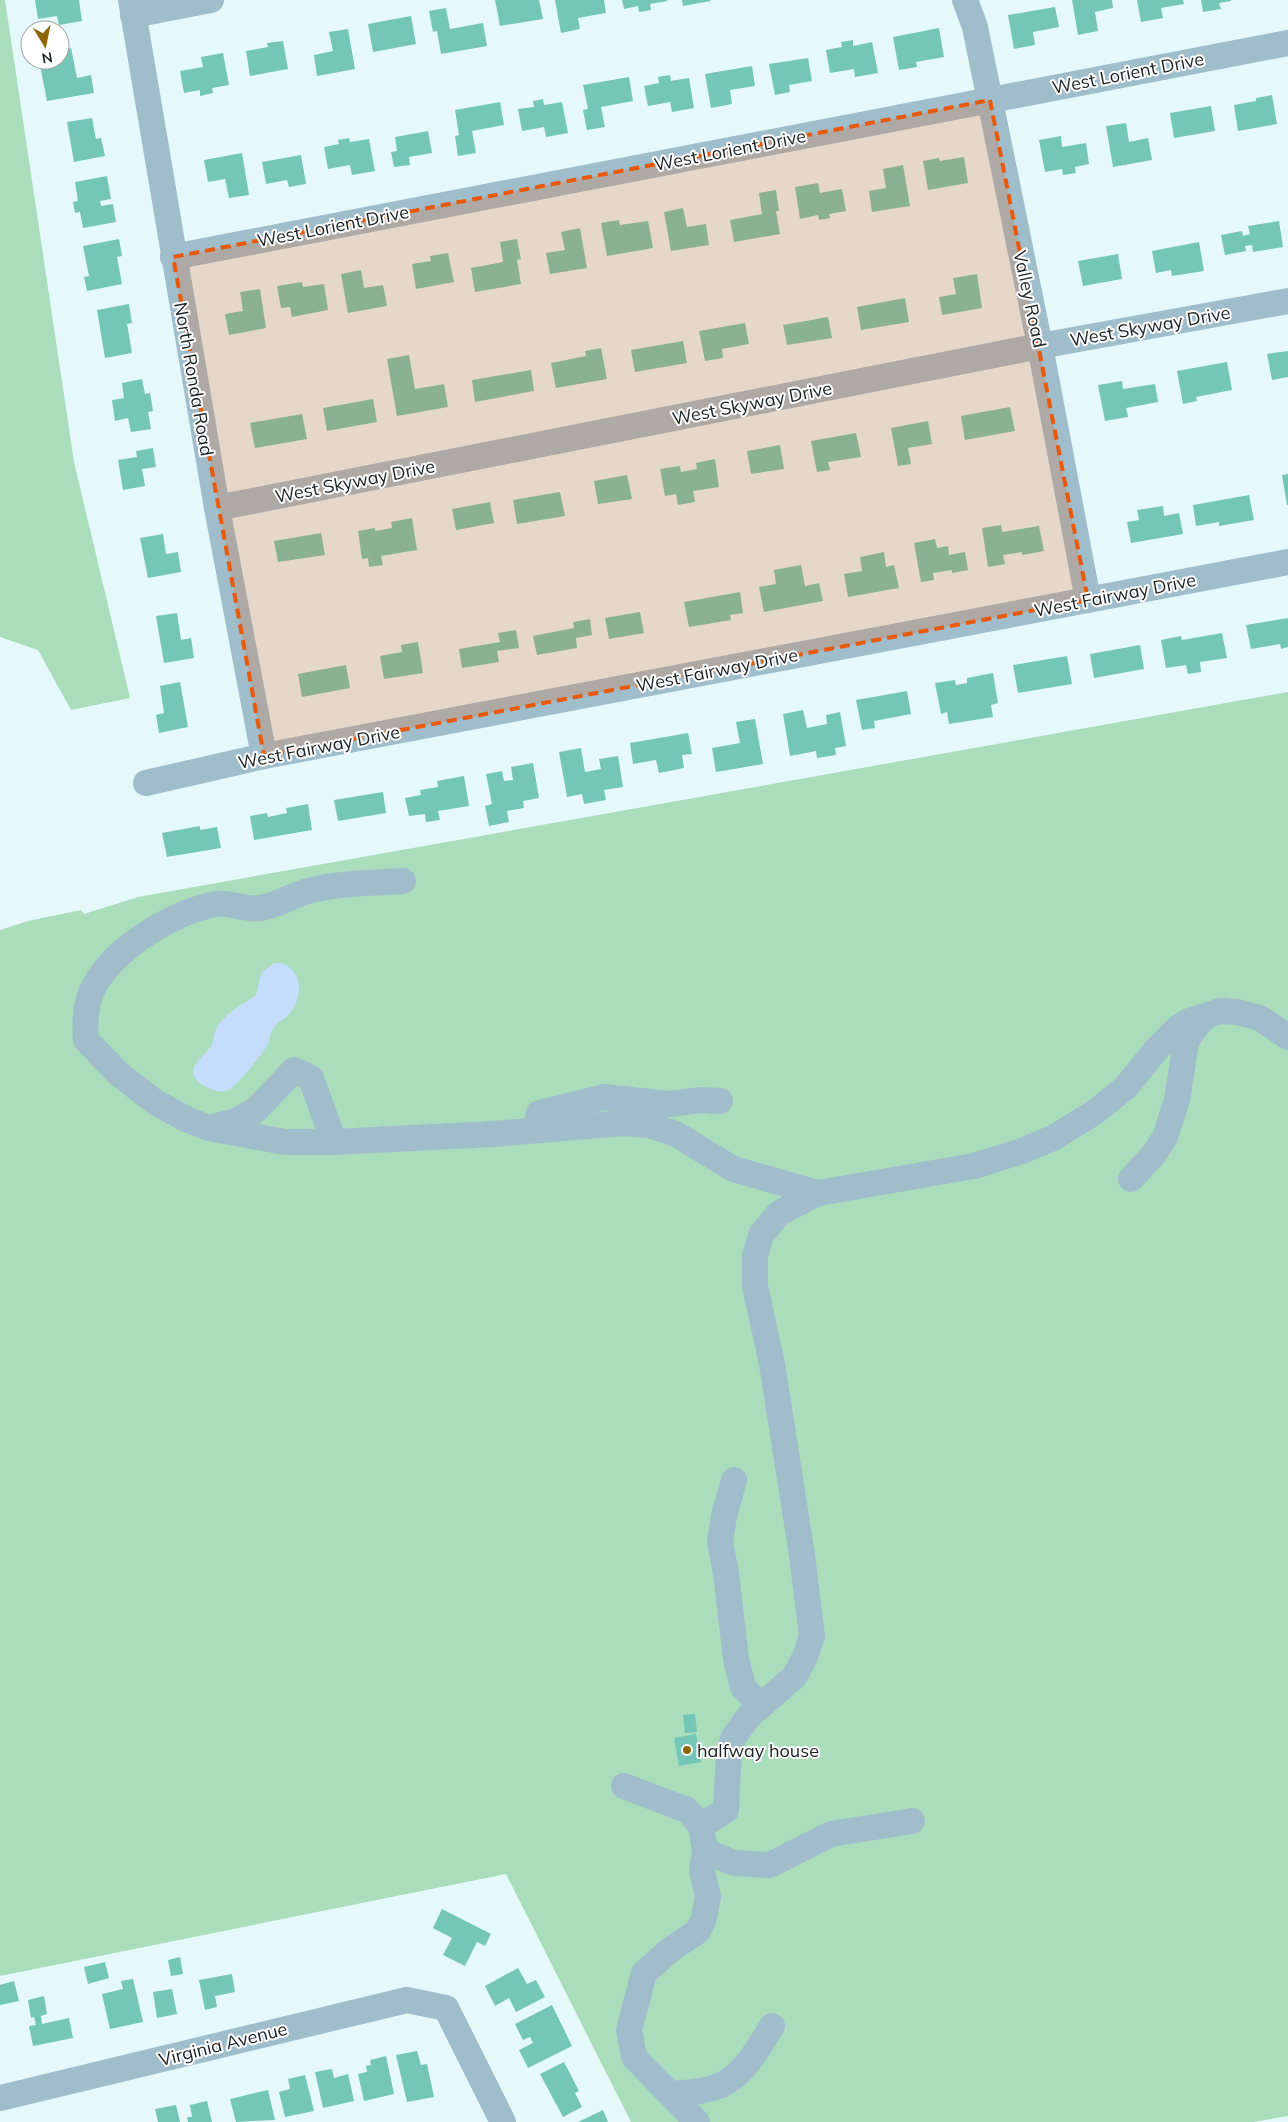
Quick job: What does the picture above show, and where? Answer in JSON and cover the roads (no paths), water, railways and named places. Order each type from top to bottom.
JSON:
[{"type":"street","points":[[132,7],[211,0]]},
{"type":"street","name":"Valley Road","points":[[965,0],[975,27],[990,100],[1040,346],[1088,600]]},
{"type":"street","name":"North Ronda Road","points":[[132,7],[217,508],[264,756]]},
{"type":"street","name":"West Lorient Drive","points":[[173,257],[1288,43]]},
{"type":"street","name":"West Skyway Drive","points":[[217,508],[1040,346],[1288,300]]},
{"type":"street","name":"West Fairway Drive","points":[[146,783],[264,756],[1288,562]]},
{"type":"street","points":[[403,882],[358,884],[308,891],[266,907],[254,909],[232,904],[217,904],[196,910],[162,924],[128,946],[108,966],[97,982],[88,1001],[85,1021],[86,1040],[119,1074],[155,1102],[186,1119],[209,1128],[285,1142],[334,1142],[493,1134],[624,1123],[648,1125],[676,1134],[733,1169],[818,1193]]},
{"type":"street","points":[[697,2122],[634,2057],[629,2030],[644,1974],[670,1950],[698,1931],[704,1918],[708,1896],[702,1870],[703,1839],[726,1810],[728,1752],[733,1738],[760,1706],[794,1677],[805,1657],[812,1636],[772,1364],[755,1286],[755,1256],[762,1234],[779,1213],[818,1193],[974,1166],[1055,1137],[1095,1112],[1126,1087],[1155,1051],[1178,1028],[1189,1021],[1220,1011],[1237,1012],[1260,1018],[1288,1037]]},
{"type":"street","points":[[1131,1178],[1154,1154],[1164,1138],[1177,1100],[1186,1042],[1194,1029],[1207,1016]]},
{"type":"street","points":[[209,1128],[236,1122],[256,1110],[294,1070],[311,1078],[334,1142]]},
{"type":"street","points":[[536,1130],[539,1113],[604,1097],[669,1104],[702,1100],[720,1101]]},
{"type":"street","points":[[669,1104],[668,1120],[676,1134]]},
{"type":"street","points":[[767,1179],[776,1187],[780,1197],[779,1213]]},
{"type":"street","points":[[734,1480],[724,1516],[720,1542],[726,1573],[736,1658],[744,1686],[760,1706]]},
{"type":"street","points":[[624,1786],[688,1810],[703,1839],[734,1863],[770,1865],[831,1834],[912,1821]]},
{"type":"street","name":"Virginia Avenue","points":[[0,2098],[407,2000],[446,2008],[503,2122]]},
{"type":"street","points":[[671,2094],[724,2084],[750,2061],[772,2026]]},
{"type":"water","points":[[274,963],[282,963],[287,966],[297,977],[299,994],[295,1005],[287,1016],[274,1027],[266,1048],[238,1083],[226,1091],[213,1090],[204,1086],[194,1076],[193,1072],[196,1063],[210,1048],[219,1023],[256,995],[261,973]]},
{"type":"place","name":"halfway house","points":[[687,1750]]}]
